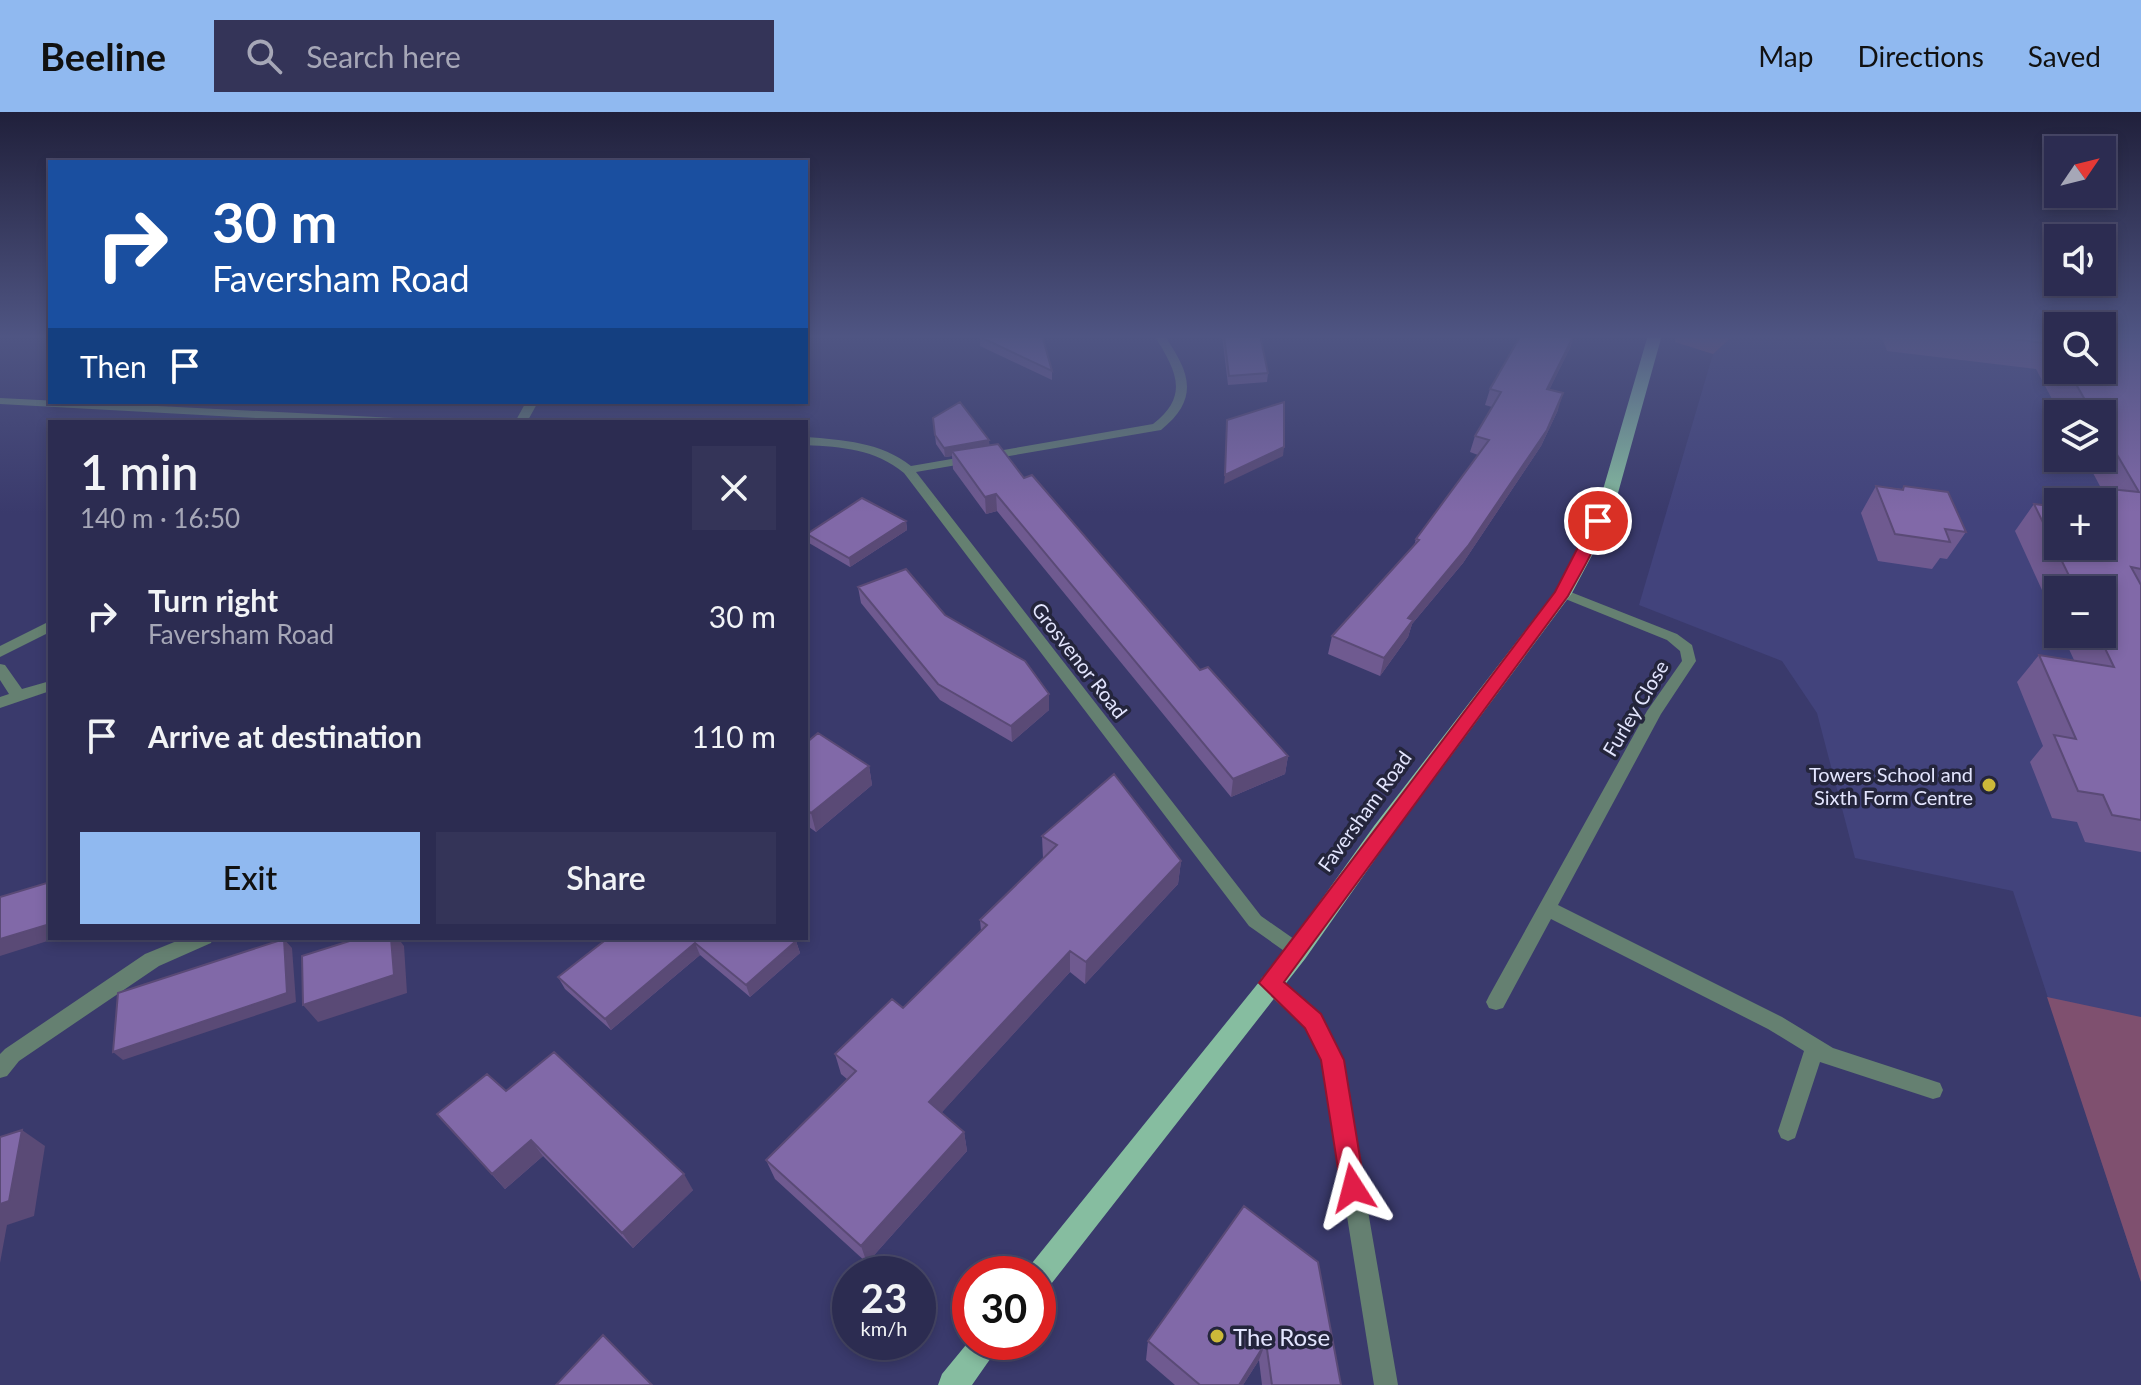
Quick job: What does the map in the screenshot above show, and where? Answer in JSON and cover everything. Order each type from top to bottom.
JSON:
[{"type":"main road","name":"Faversham Road","points":[[1055,1256],[1269,983],[1297,952],[1382,832],[1563,593],[1568,578],[1589,546],[1625,447],[1639,394]]},
{"type":"main road","points":[[953,1385],[973,1360]]},
{"type":"street","points":[[908,470],[991,453],[1157,427],[1177,412],[1181,394]]},
{"type":"street","points":[[0,401],[48,404]]},
{"type":"street","points":[[56,404],[357,420]]},
{"type":"street","name":"Grosvenor Road","points":[[808,441],[857,445],[895,457],[908,470],[1255,921],[1297,952]]},
{"type":"street","name":"Furley Close","points":[[1496,1002],[1655,711],[1689,661],[1687,649],[1672,637],[1563,593]]},
{"type":"street","points":[[0,652],[48,627]]},
{"type":"street","points":[[0,669],[19,696]]},
{"type":"street","points":[[0,703],[48,687]]},
{"type":"street","points":[[1549,909],[1837,1059],[1933,1090]]},
{"type":"street","points":[[0,1069],[12,1055],[152,960],[199,940]]},
{"type":"street","points":[[1269,983],[1313,1021],[1332,1060],[1386,1385]]},
{"type":"street","points":[[1788,1131],[1815,1047]]},
{"type":"shaded area","name":"Towers School and Sixth Form Centre","points":[[1701,394],[2141,394],[2141,1282],[2013,891],[1855,858],[1817,713],[1782,661],[1639,605]]},
{"type":"shaded area","points":[[2047,997],[2141,1017],[2141,1282]]},
{"type":"building","points":[[1500,394],[1562,394],[1547,430],[1468,546],[1408,618],[1413,620],[1384,658],[1332,636],[1419,540],[1416,539],[1489,440],[1475,436]]},
{"type":"building","points":[[2082,394],[2141,394],[2141,569],[2131,567],[2141,585],[2141,820],[2112,815],[2103,795],[2078,791],[2054,735],[2076,739],[2039,655],[2114,667],[2105,648],[2116,648],[2116,576],[2069,576],[2061,560],[2116,560],[2116,490],[2139,492],[2116,453],[2116,400],[2085,400]]},
{"type":"building","points":[[960,402],[989,440],[944,448],[935,435],[933,418]]},
{"type":"building","points":[[1284,402],[1284,447],[1225,475],[1227,420]]},
{"type":"building","points":[[998,444],[1024,478],[1032,475],[1200,670],[1208,667],[1288,756],[1233,779],[996,494],[985,497],[952,451]]},
{"type":"building","points":[[1876,486],[1948,492],[1966,532],[1945,529],[1950,542],[1895,534]]},
{"type":"building","points":[[862,498],[906,521],[849,558],[808,533]]},
{"type":"building","points":[[2034,504],[2044,505],[2044,524]]},
{"type":"building","points":[[906,569],[945,615],[1025,661],[1049,694],[1011,726],[938,684],[858,587]]},
{"type":"building","points":[[818,733],[869,766],[811,813],[808,811],[808,741]]},
{"type":"building","points":[[1114,774],[1181,861],[1086,962],[1070,951],[929,1102],[964,1132],[861,1246],[766,1160],[856,1071],[835,1054],[892,999],[903,1008],[987,925],[980,920],[1057,845],[1042,836]]},
{"type":"building","points":[[48,883],[48,925],[0,939],[0,897]]},
{"type":"building","points":[[284,940],[287,993],[113,1052],[118,993]]},
{"type":"building","points":[[353,940],[391,940],[394,975],[303,1005],[302,956]]},
{"type":"building","points":[[605,940],[796,941],[746,985],[695,943],[605,1019],[558,977]]},
{"type":"building","points":[[554,1052],[684,1174],[622,1233],[531,1140],[492,1174],[437,1114],[487,1074],[506,1091]]},
{"type":"building","points":[[22,1130],[9,1201],[0,1204],[0,1137]]},
{"type":"building","points":[[1244,1206],[1318,1262],[1341,1385],[1272,1385],[1266,1342],[1239,1385],[1200,1385],[1148,1341]]},
{"type":"building","points":[[603,1335],[652,1385],[556,1385]]},
{"type":"place","name":"Towers School and Sixth Form Centre","points":[[1989,785]]},
{"type":"place","name":"The Rose","points":[[1217,1336]]},
{"type":"route","points":[[1353,1188],[1332,1060],[1313,1021],[1269,983],[1297,952],[1382,832],[1563,593],[1568,578],[1589,546],[1598,521]]}]
